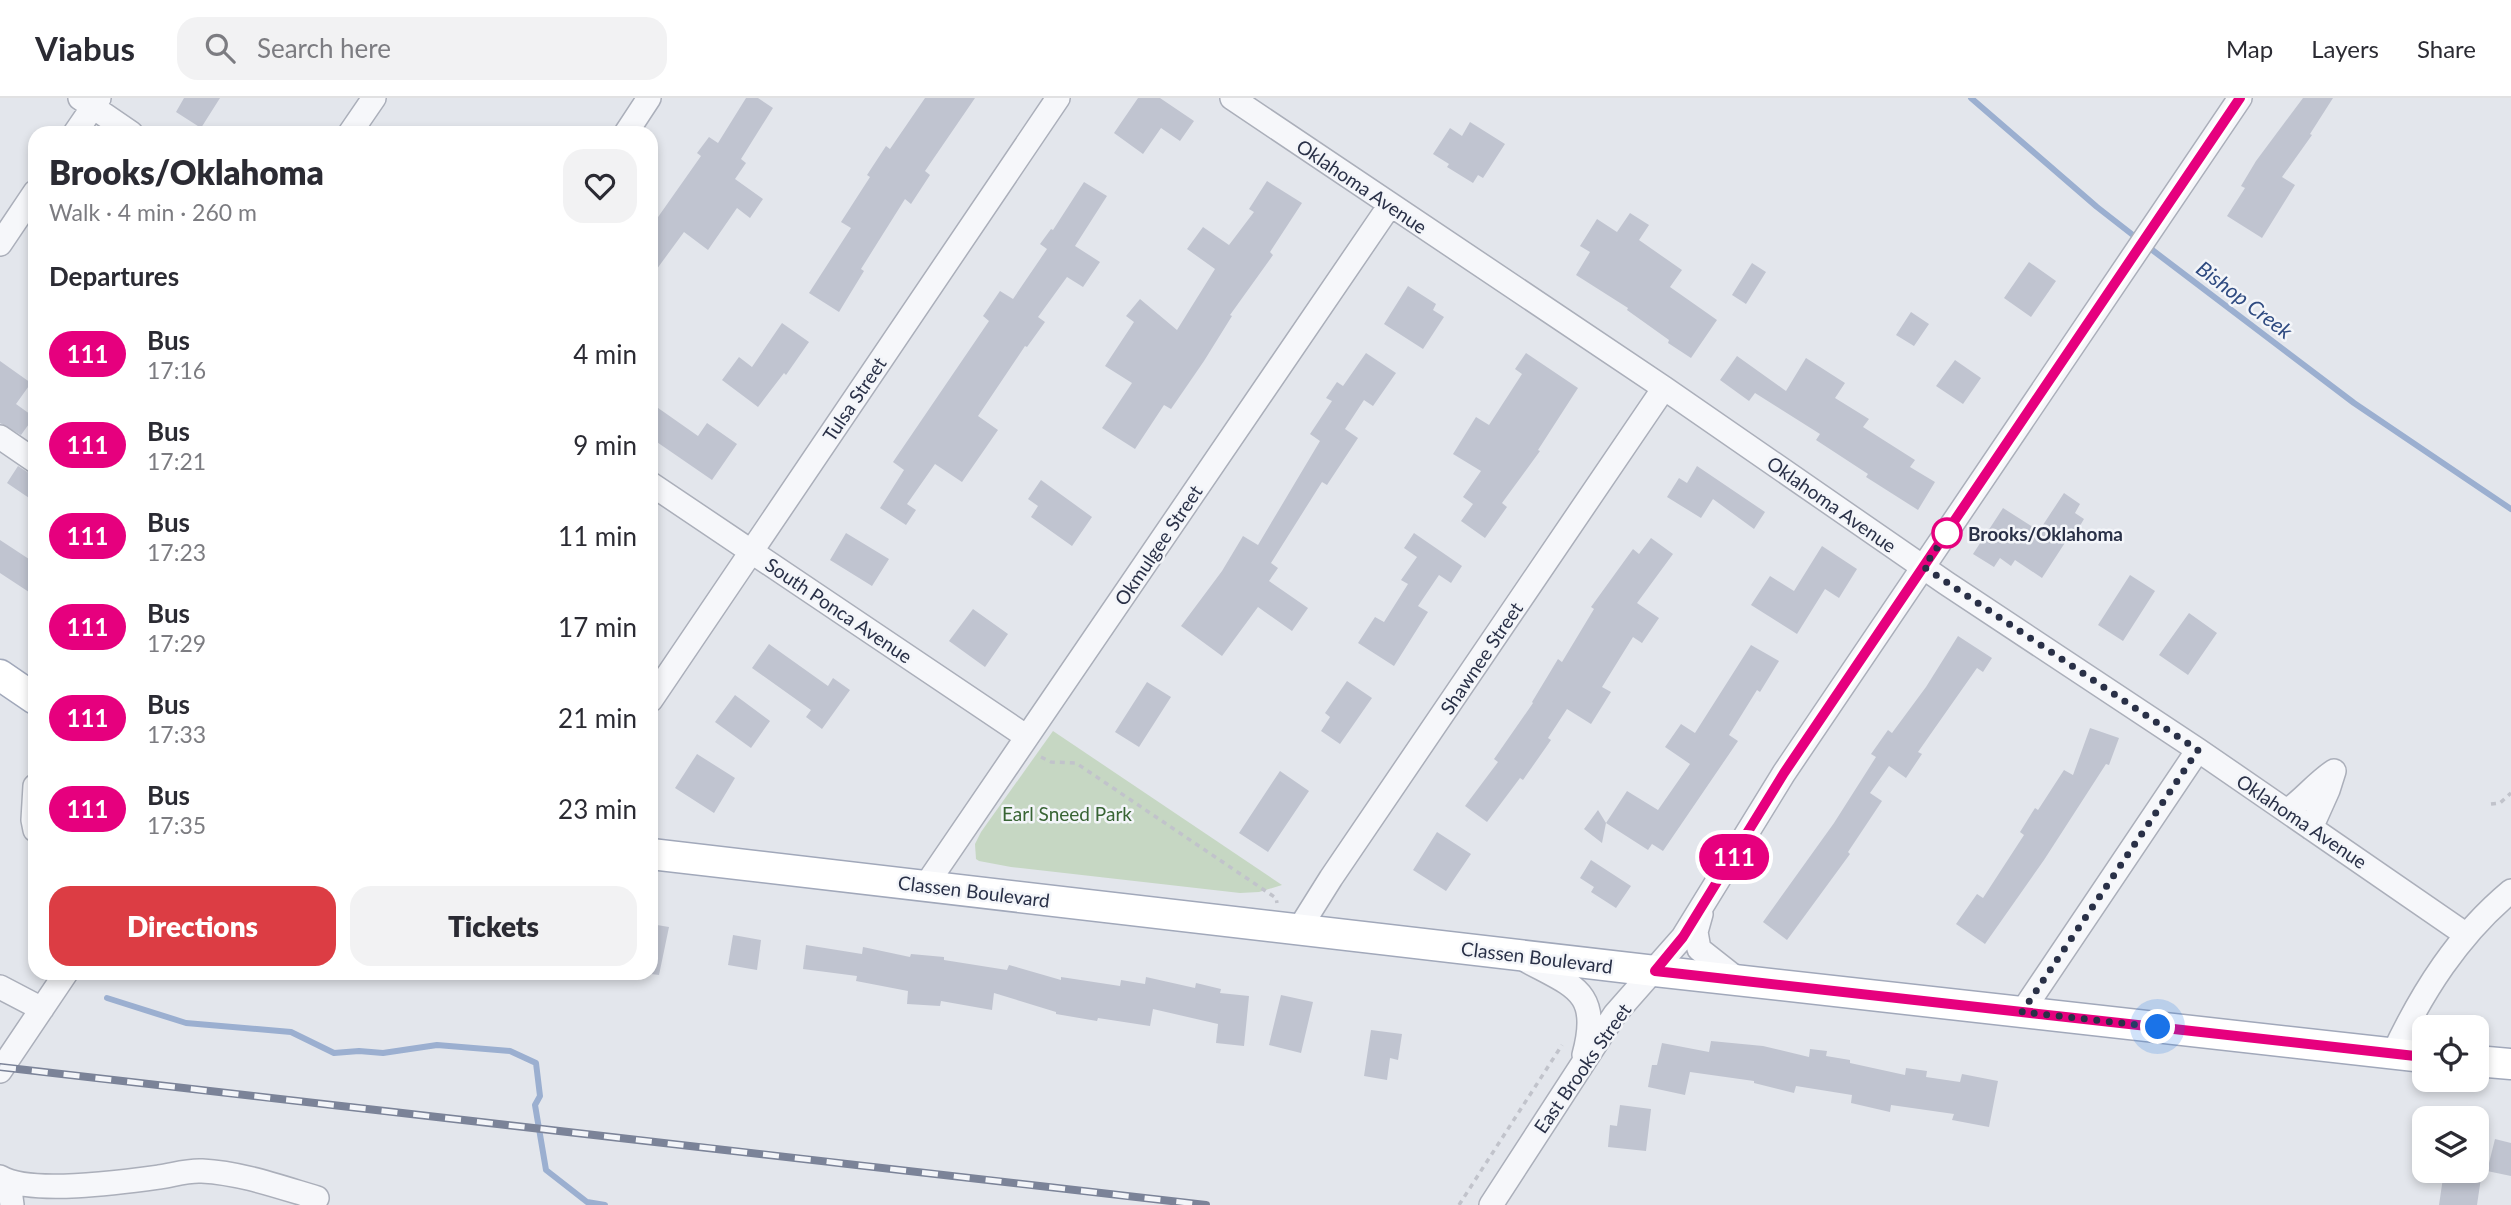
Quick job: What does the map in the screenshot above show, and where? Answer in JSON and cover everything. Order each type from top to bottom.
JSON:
[{"type":"main road","points":[[0,675],[28,694]]},
{"type":"main road","name":"Classen Boulevard","points":[[658,855],[2412,1056]]},
{"type":"main road","points":[[2489,1062],[2511,1065]]},
{"type":"street","points":[[355,126],[374,98]]},
{"type":"street","points":[[631,126],[649,98]]},
{"type":"street","name":"Tulsa Street","points":[[658,690],[1058,98]]},
{"type":"street","name":"Oklahoma Avenue","points":[[1232,98],[2198,750],[2465,934]]},
{"type":"street","name":"East Brooks Street","points":[[1491,1205],[1615,1014],[1683,937],[1784,773],[2240,98]]},
{"type":"street","points":[[78,126],[90,101],[122,126]]},
{"type":"street","points":[[0,244],[28,202]]},
{"type":"street","name":"Okmulgee Street","points":[[926,886],[1390,205]]},
{"type":"street","name":"Shawnee Street","points":[[1290,928],[1331,878],[1664,388]]},
{"type":"street","points":[[0,437],[28,456]]},
{"type":"street","name":"South Ponca Avenue","points":[[658,489],[1024,740]]},
{"type":"street","points":[[2022,1012],[2198,750]]},
{"type":"street","points":[[2287,811],[2306,797],[2316,782],[2334,771],[2329,790],[2311,828]]},
{"type":"street","points":[[2393,1054],[2416,1006],[2465,934],[2486,911],[2511,891]]},
{"type":"street","points":[[1705,903],[1696,932],[1699,948],[1737,979]]},
{"type":"street","points":[[1513,954],[1571,984],[1585,1001],[1590,1033],[1583,1061]]},
{"type":"street","points":[[0,1072],[61,980]]},
{"type":"street","points":[[0,987],[42,1009]]},
{"type":"street","points":[[7,1188],[131,1181],[201,1171],[266,1182],[317,1198],[312,1205]]},
{"type":"path","points":[[1024,740],[1047,761],[1076,763],[1276,898],[1290,928]]},
{"type":"path","points":[[2491,804],[2500,803],[2511,793]]},
{"type":"path","points":[[1459,1205],[1524,1107],[1567,1035]]},
{"type":"green space","name":"Earl Sneed Park","points":[[1053,731],[1282,885],[1259,892],[1240,893],[1011,867],[976,859],[975,844],[981,832]]},
{"type":"building","points":[[184,98],[220,98],[202,126],[176,112]]},
{"type":"building","points":[[746,98],[758,98],[773,108],[741,159],[746,163],[735,179],[763,199],[750,218],[737,208],[708,250],[684,232],[658,267],[658,217],[701,156],[697,153],[709,137],[718,143]]},
{"type":"building","points":[[925,98],[975,98],[925,171],[930,175],[911,204],[905,199],[861,269],[864,271],[839,312],[809,293],[851,228],[841,222],[870,177],[867,175],[886,146],[890,149]]},
{"type":"building","points":[[1138,98],[1160,98],[1194,121],[1180,141],[1161,128],[1143,154],[1114,133]]},
{"type":"building","points":[[2303,98],[2333,98],[2310,134],[2312,135],[2282,177],[2295,185],[2262,238],[2227,216],[2245,188],[2241,186],[2256,161]]},
{"type":"building","points":[[1470,122],[1505,144],[1483,178],[1478,175],[1473,183],[1447,167],[1449,164],[1433,154],[1450,128],[1462,136]]},
{"type":"building","points":[[1267,181],[1302,203],[1270,252],[1273,255],[1230,315],[1232,316],[1204,361],[1171,409],[1164,405],[1135,449],[1102,428],[1132,383],[1105,366],[1134,322],[1126,316],[1140,299],[1177,330],[1215,269],[1187,249],[1203,227],[1229,245],[1254,212],[1249,209]]},
{"type":"building","points":[[1084,182],[1107,196],[1075,246],[1100,262],[1083,287],[1067,277],[1038,317],[1045,322],[1027,347],[1025,346],[978,416],[998,430],[962,482],[935,464],[907,504],[916,510],[906,525],[880,508],[904,470],[893,462],[989,321],[983,316],[1000,291],[1013,299],[1047,249],[1040,244],[1051,229],[1053,230]]},
{"type":"building","points":[[1630,213],[1649,225],[1639,240],[1682,270],[1670,287],[1717,320],[1691,358],[1668,343],[1669,340],[1627,310],[1628,308],[1576,275],[1590,252],[1580,246],[1597,219],[1617,232]]},
{"type":"building","points":[[2029,262],[2056,281],[2031,317],[2004,298]]},
{"type":"building","points":[[1752,263],[1766,272],[1746,304],[1732,295]]},
{"type":"building","points":[[1408,286],[1436,304],[1433,310],[1444,317],[1423,349],[1384,324]]},
{"type":"building","points":[[1911,312],[1929,324],[1914,346],[1896,335]]},
{"type":"building","points":[[782,323],[809,342],[786,375],[784,373],[758,407],[722,380],[739,357],[752,367]]},
{"type":"building","points":[[1366,353],[1396,373],[1373,406],[1364,400],[1345,429],[1358,438],[1327,485],[1322,482],[1271,563],[1278,568],[1269,581],[1308,608],[1292,631],[1258,607],[1222,656],[1181,626],[1222,571],[1243,536],[1258,545],[1320,441],[1310,434],[1332,401],[1326,398],[1337,382],[1343,386]]},
{"type":"building","points":[[1526,353],[1578,388],[1538,450],[1540,451],[1502,503],[1507,507],[1485,538],[1461,521],[1473,504],[1463,497],[1481,471],[1453,454],[1476,417],[1489,425],[1522,374],[1515,369]]},
{"type":"building","points":[[1737,356],[1786,391],[1806,358],[1845,383],[1835,398],[1869,419],[1863,427],[1915,460],[1910,467],[1935,482],[1918,510],[1866,477],[1868,474],[1816,440],[1820,434],[1755,393],[1749,401],[1720,380]]},
{"type":"building","points":[[1955,360],[1981,378],[1963,404],[1936,386]]},
{"type":"building","points":[[0,361],[28,381],[28,387],[16,404],[28,413],[28,425],[21,435],[0,423]]},
{"type":"building","points":[[658,408],[698,436],[707,423],[737,444],[712,480],[658,443]]},
{"type":"building","points":[[18,466],[28,472],[28,497],[7,483]]},
{"type":"building","points":[[1697,466],[1765,512],[1754,529],[1713,499],[1701,518],[1667,497],[1679,478],[1687,483]]},
{"type":"building","points":[[1041,480],[1092,517],[1072,546],[1031,517],[1038,506],[1028,499]]},
{"type":"building","points":[[2064,493],[2080,504],[2075,513],[2084,519],[2075,534],[2072,532],[2042,578],[2015,560],[2011,566],[2000,558],[1994,567],[1973,554],[2003,508],[2039,531]]},
{"type":"building","points":[[846,533],[889,559],[872,586],[830,560]]},
{"type":"building","points":[[1414,533],[1462,566],[1451,583],[1439,575],[1418,606],[1428,612],[1394,666],[1358,643],[1375,617],[1384,622],[1408,584],[1401,580],[1417,557],[1404,548]]},
{"type":"building","points":[[1651,538],[1673,554],[1637,603],[1659,618],[1642,643],[1633,637],[1602,687],[1611,692],[1591,724],[1567,709],[1548,738],[1551,740],[1523,780],[1520,778],[1487,822],[1465,806],[1498,762],[1494,759],[1533,703],[1558,659],[1562,662],[1594,609],[1591,607],[1633,549],[1639,554]]},
{"type":"building","points":[[0,540],[28,558],[28,591],[0,573]]},
{"type":"building","points":[[1822,546],[1857,569],[1839,598],[1825,589],[1797,634],[1751,605],[1770,576],[1794,591]]},
{"type":"building","points":[[2130,575],[2155,591],[2123,641],[2098,625]]},
{"type":"building","points":[[973,609],[1008,634],[985,667],[949,641]]},
{"type":"building","points":[[2189,613],[2217,633],[2188,675],[2159,655]]},
{"type":"building","points":[[1958,636],[1992,658],[1983,672],[1977,668],[1918,752],[1922,754],[1906,778],[1889,766],[1870,793],[1882,801],[1848,852],[1850,854],[1787,940],[1763,922],[1834,823],[1876,757],[1871,754],[1888,730],[1892,733],[1926,687]]},
{"type":"building","points":[[769,644],[828,686],[833,678],[850,690],[822,729],[806,717],[811,710],[752,668]]},
{"type":"building","points":[[1751,645],[1779,661],[1729,735],[1738,741],[1663,851],[1652,844],[1648,850],[1606,823],[1627,791],[1658,810],[1690,764],[1665,747],[1681,724],[1695,733]]},
{"type":"building","points":[[1347,681],[1372,698],[1340,744],[1321,731],[1330,717],[1325,713]]},
{"type":"building","points":[[1147,682],[1171,697],[1139,747],[1115,732]]},
{"type":"building","points":[[735,695],[770,721],[751,748],[715,722]]},
{"type":"building","points":[[2090,728],[2119,738],[2109,765],[2106,764],[2044,860],[1985,944],[1956,924],[1977,894],[1983,898],[2024,835],[2020,832],[2035,808],[2038,810],[2064,770],[2073,775]]},
{"type":"building","points":[[697,754],[735,778],[714,813],[675,788]]},
{"type":"building","points":[[1280,771],[1309,791],[1268,852],[1239,833]]},
{"type":"building","points":[[1598,810],[1606,823],[1602,843],[1584,829]]},
{"type":"building","points":[[1437,832],[1471,854],[1446,891],[1413,870]]},
{"type":"building","points":[[1591,860],[1631,886],[1616,908],[1591,892],[1594,887],[1580,878]]},
{"type":"building","points":[[658,925],[669,927],[658,975]]},
{"type":"building","points":[[733,935],[761,940],[757,970],[728,965]]},
{"type":"building","points":[[806,945],[862,954],[863,947],[910,957],[911,954],[944,957],[944,960],[1007,970],[1009,965],[1061,980],[1061,977],[1120,986],[1121,980],[1145,984],[1146,977],[1195,988],[1196,983],[1221,989],[1220,993],[1249,996],[1244,1046],[1216,1043],[1218,1024],[1153,1009],[1150,1026],[1056,1014],[994,993],[992,1010],[941,1001],[940,1006],[907,1004],[908,991],[856,981],[857,976],[803,969]]},
{"type":"building","points":[[1281,995],[1313,1002],[1301,1053],[1269,1045]]},
{"type":"building","points":[[1371,1030],[1402,1034],[1398,1060],[1390,1058],[1387,1080],[1364,1076]]},
{"type":"building","points":[[1711,1041],[1763,1046],[1809,1057],[1810,1049],[1827,1051],[1826,1056],[1905,1075],[1906,1068],[1927,1071],[1926,1077],[1960,1082],[1962,1074],[1998,1081],[1989,1127],[1952,1120],[1954,1114],[1891,1105],[1890,1112],[1851,1103],[1852,1095],[1796,1086],[1794,1093],[1754,1081],[1690,1072],[1685,1095],[1648,1087],[1652,1065],[1657,1065],[1662,1043],[1709,1052]]},
{"type":"building","points":[[1620,1105],[1651,1109],[1646,1151],[1608,1147],[1610,1125],[1617,1126]]},
{"type":"building","points":[[2495,1139],[2511,1143],[2511,1176],[2489,1171]]},
{"type":"building","points":[[2442,1183],[2480,1183],[2477,1205],[2439,1205]]},
{"type":"waterway","name":"Bishop Creek","points":[[1971,98],[2138,239]]},
{"type":"waterway","name":"Bishop Creek","points":[[2147,246],[2354,403],[2511,509]]},
{"type":"waterway","points":[[107,998],[186,1023],[291,1032],[334,1053],[383,1053],[437,1045],[510,1051],[536,1063],[540,1096],[535,1105],[546,1170],[587,1202],[605,1205]]},
{"type":"railway","points":[[0,1067],[1206,1205]]},
{"type":"bus line","name":"111","points":[[2240,98],[1784,773],[1683,937],[1655,971],[2412,1056]]},
{"type":"place","name":"Brooks/Oklahoma","points":[[1947,533]]},
{"type":"route","points":[[1947,533],[1949,530],[1924,567],[2198,750],[2022,1012],[2158,1027]]}]
